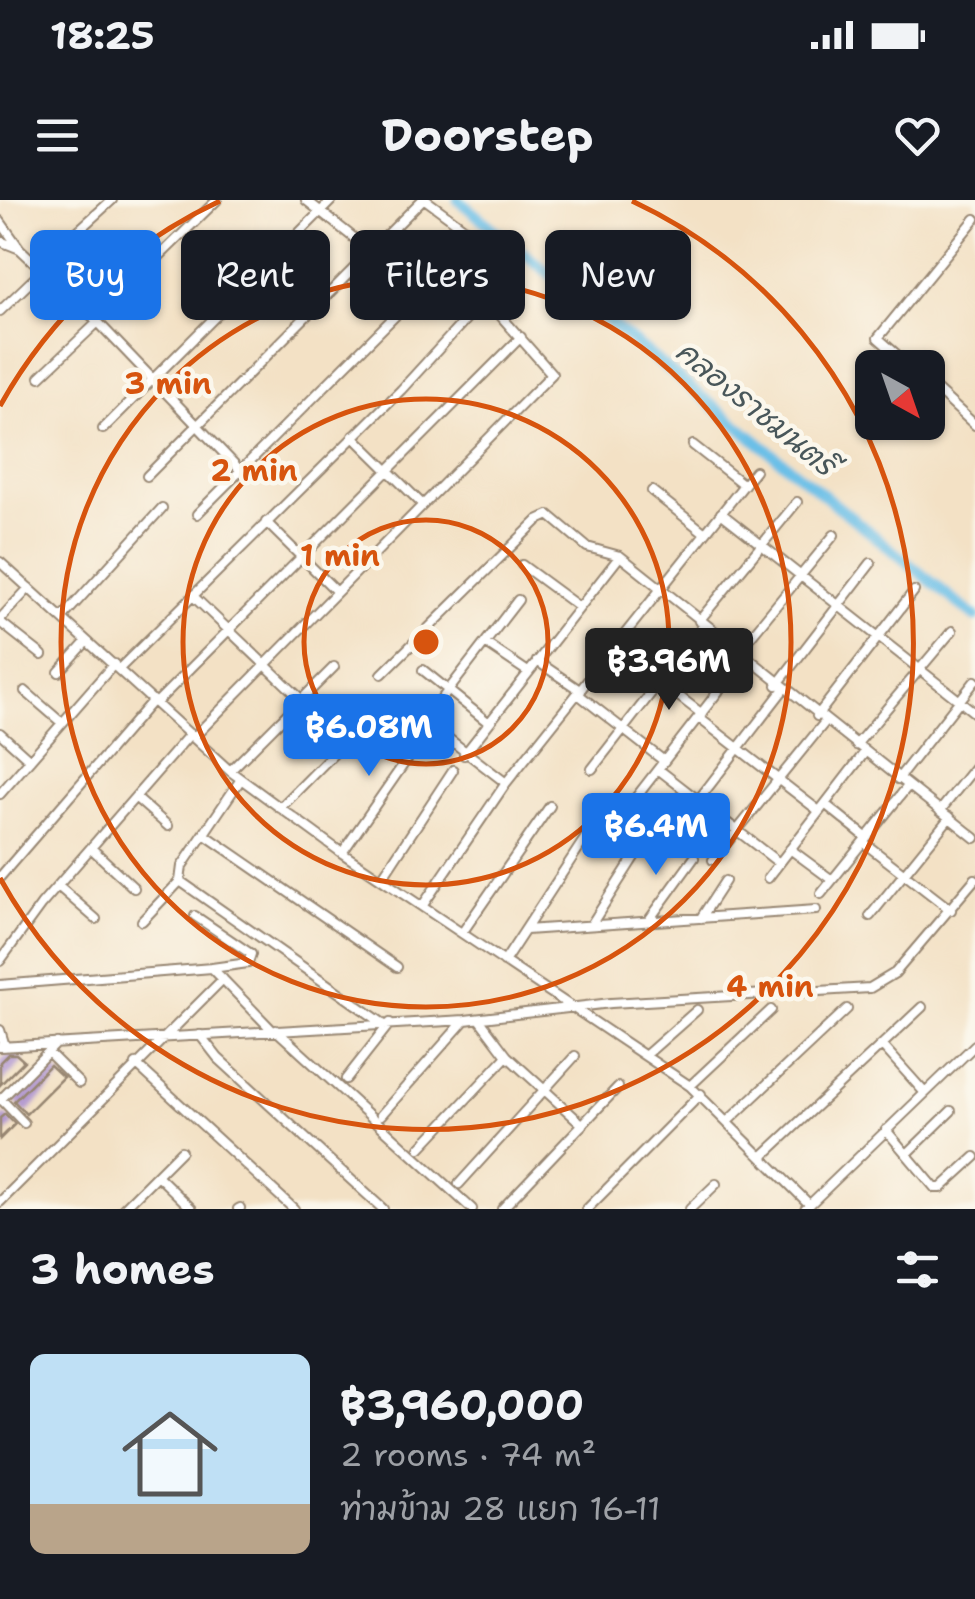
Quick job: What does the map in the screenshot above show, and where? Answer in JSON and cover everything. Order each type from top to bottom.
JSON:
[{"type":"street","points":[[81,230],[112,200]]},
{"type":"street","points":[[40,377],[217,200]]},
{"type":"street","points":[[306,200],[350,235]]},
{"type":"street","points":[[103,428],[332,200]]},
{"type":"street","points":[[395,230],[424,200],[466,230]]},
{"type":"street","points":[[892,350],[878,338],[975,219]]},
{"type":"street","points":[[0,221],[30,258]]},
{"type":"street","points":[[0,242],[20,249]]},
{"type":"street","points":[[147,476],[350,275]]},
{"type":"street","points":[[0,310],[30,279]]},
{"type":"street","points":[[0,794],[117,667],[482,304],[492,306],[522,337],[552,374],[192,736],[58,886],[0,961]]},
{"type":"street","points":[[196,514],[392,320]]},
{"type":"street","points":[[97,321],[240,470]]},
{"type":"street","points":[[0,877],[154,701],[303,559],[522,337]]},
{"type":"street","points":[[945,397],[975,424]]},
{"type":"street","points":[[353,436],[424,505]]},
{"type":"street","points":[[694,444],[744,485]]},
{"type":"street","points":[[422,905],[506,783],[754,471]]},
{"type":"street","points":[[652,491],[705,533]]},
{"type":"street","points":[[592,769],[798,502]]},
{"type":"street","points":[[62,618],[162,508]]},
{"type":"street","points":[[721,513],[975,713]]},
{"type":"street","points":[[382,674],[544,516],[554,517],[587,547],[620,556],[780,687],[975,838]]},
{"type":"street","points":[[266,522],[336,591]]},
{"type":"street","points":[[620,818],[834,535]]},
{"type":"street","points":[[464,755],[620,556]]},
{"type":"street","points":[[0,562],[241,779],[342,853],[701,1094],[764,1155],[807,1206],[975,1045]]},
{"type":"street","points":[[669,838],[871,563]]},
{"type":"street","points":[[522,565],[578,607]]},
{"type":"street","points":[[29,588],[0,620],[42,656]]},
{"type":"street","points":[[713,860],[778,779],[914,591]]},
{"type":"street","points":[[192,596],[345,742]]},
{"type":"street","points":[[342,853],[448,690],[518,600]]},
{"type":"street","points":[[856,745],[952,630]]},
{"type":"street","points":[[59,672],[87,641]]},
{"type":"street","points":[[485,644],[528,672]]},
{"type":"street","points":[[616,648],[738,749],[822,808],[951,910]]},
{"type":"street","points":[[536,661],[623,730],[698,800],[779,863]]},
{"type":"street","points":[[230,770],[334,666]]},
{"type":"street","points":[[423,670],[489,723]]},
{"type":"street","points":[[898,779],[975,681]]},
{"type":"street","points":[[25,691],[62,723]]},
{"type":"street","points":[[401,702],[464,755],[506,783]]},
{"type":"street","points":[[280,808],[383,704]]},
{"type":"street","points":[[0,733],[30,760]]},
{"type":"street","points":[[768,878],[866,752]]},
{"type":"street","points":[[940,811],[975,767]]},
{"type":"street","points":[[382,878],[454,770]]},
{"type":"street","points":[[241,779],[178,872],[180,881],[386,1023]]},
{"type":"street","points":[[821,894],[908,786]]},
{"type":"street","points":[[135,797],[168,826]]},
{"type":"street","points":[[462,934],[550,806]]},
{"type":"street","points":[[870,916],[950,817]]},
{"type":"street","points":[[504,962],[592,826]]},
{"type":"street","points":[[204,834],[397,967]]},
{"type":"street","points":[[591,925],[643,843]]},
{"type":"street","points":[[91,848],[134,888]]},
{"type":"street","points":[[790,848],[832,880]]},
{"type":"street","points":[[650,920],[694,858]]},
{"type":"street","points":[[0,1030],[3,1046],[479,1019],[574,1007],[870,988],[895,974],[975,879]]},
{"type":"street","points":[[142,921],[180,881]]},
{"type":"street","points":[[701,918],[724,881]]},
{"type":"street","points":[[58,886],[96,919]]},
{"type":"street","points":[[526,930],[816,910]]},
{"type":"street","points":[[0,985],[248,963],[252,954],[195,916]]},
{"type":"street","points":[[212,968],[273,1030],[472,1209]]},
{"type":"street","points":[[0,1202],[223,979]]},
{"type":"street","points":[[764,1155],[922,1007]]},
{"type":"street","points":[[729,1120],[847,1009]]},
{"type":"street","points":[[646,1056],[696,1010]]},
{"type":"street","points":[[690,1086],[771,1010]]},
{"type":"street","points":[[479,1019],[506,1056],[583,1125]]},
{"type":"street","points":[[381,1115],[464,1020]]},
{"type":"street","points":[[346,1078],[386,1023]]},
{"type":"street","points":[[200,1035],[218,1058],[383,1209]]},
{"type":"street","points":[[24,1124],[1,1100],[57,1043]]},
{"type":"street","points":[[882,1045],[925,1093]]},
{"type":"street","points":[[48,1052],[79,1082]]},
{"type":"street","points":[[420,1148],[506,1056]]},
{"type":"street","points":[[458,1184],[575,1056]]},
{"type":"street","points":[[136,1064],[294,1209]]},
{"type":"street","points":[[502,1209],[618,1087]]},
{"type":"street","points":[[587,1209],[701,1094]]},
{"type":"street","points":[[907,1154],[951,1111]]},
{"type":"street","points":[[886,1130],[938,1188],[975,1157]]},
{"type":"street","points":[[123,1209],[181,1151]]},
{"type":"street","points":[[157,1175],[192,1209]]},
{"type":"street","points":[[690,1209],[716,1184]]},
{"type":"building","points":[[8,1054],[16,1054],[24,1061],[0,1085],[0,1062]]},
{"type":"building","points":[[50,1065],[63,1077],[26,1114],[14,1101]]},
{"type":"building","points":[[5,1114],[15,1124],[0,1139],[0,1118]]},
{"type":"waterway","name":"คลองราชมนตรี","points":[[458,200],[975,617]]}]
